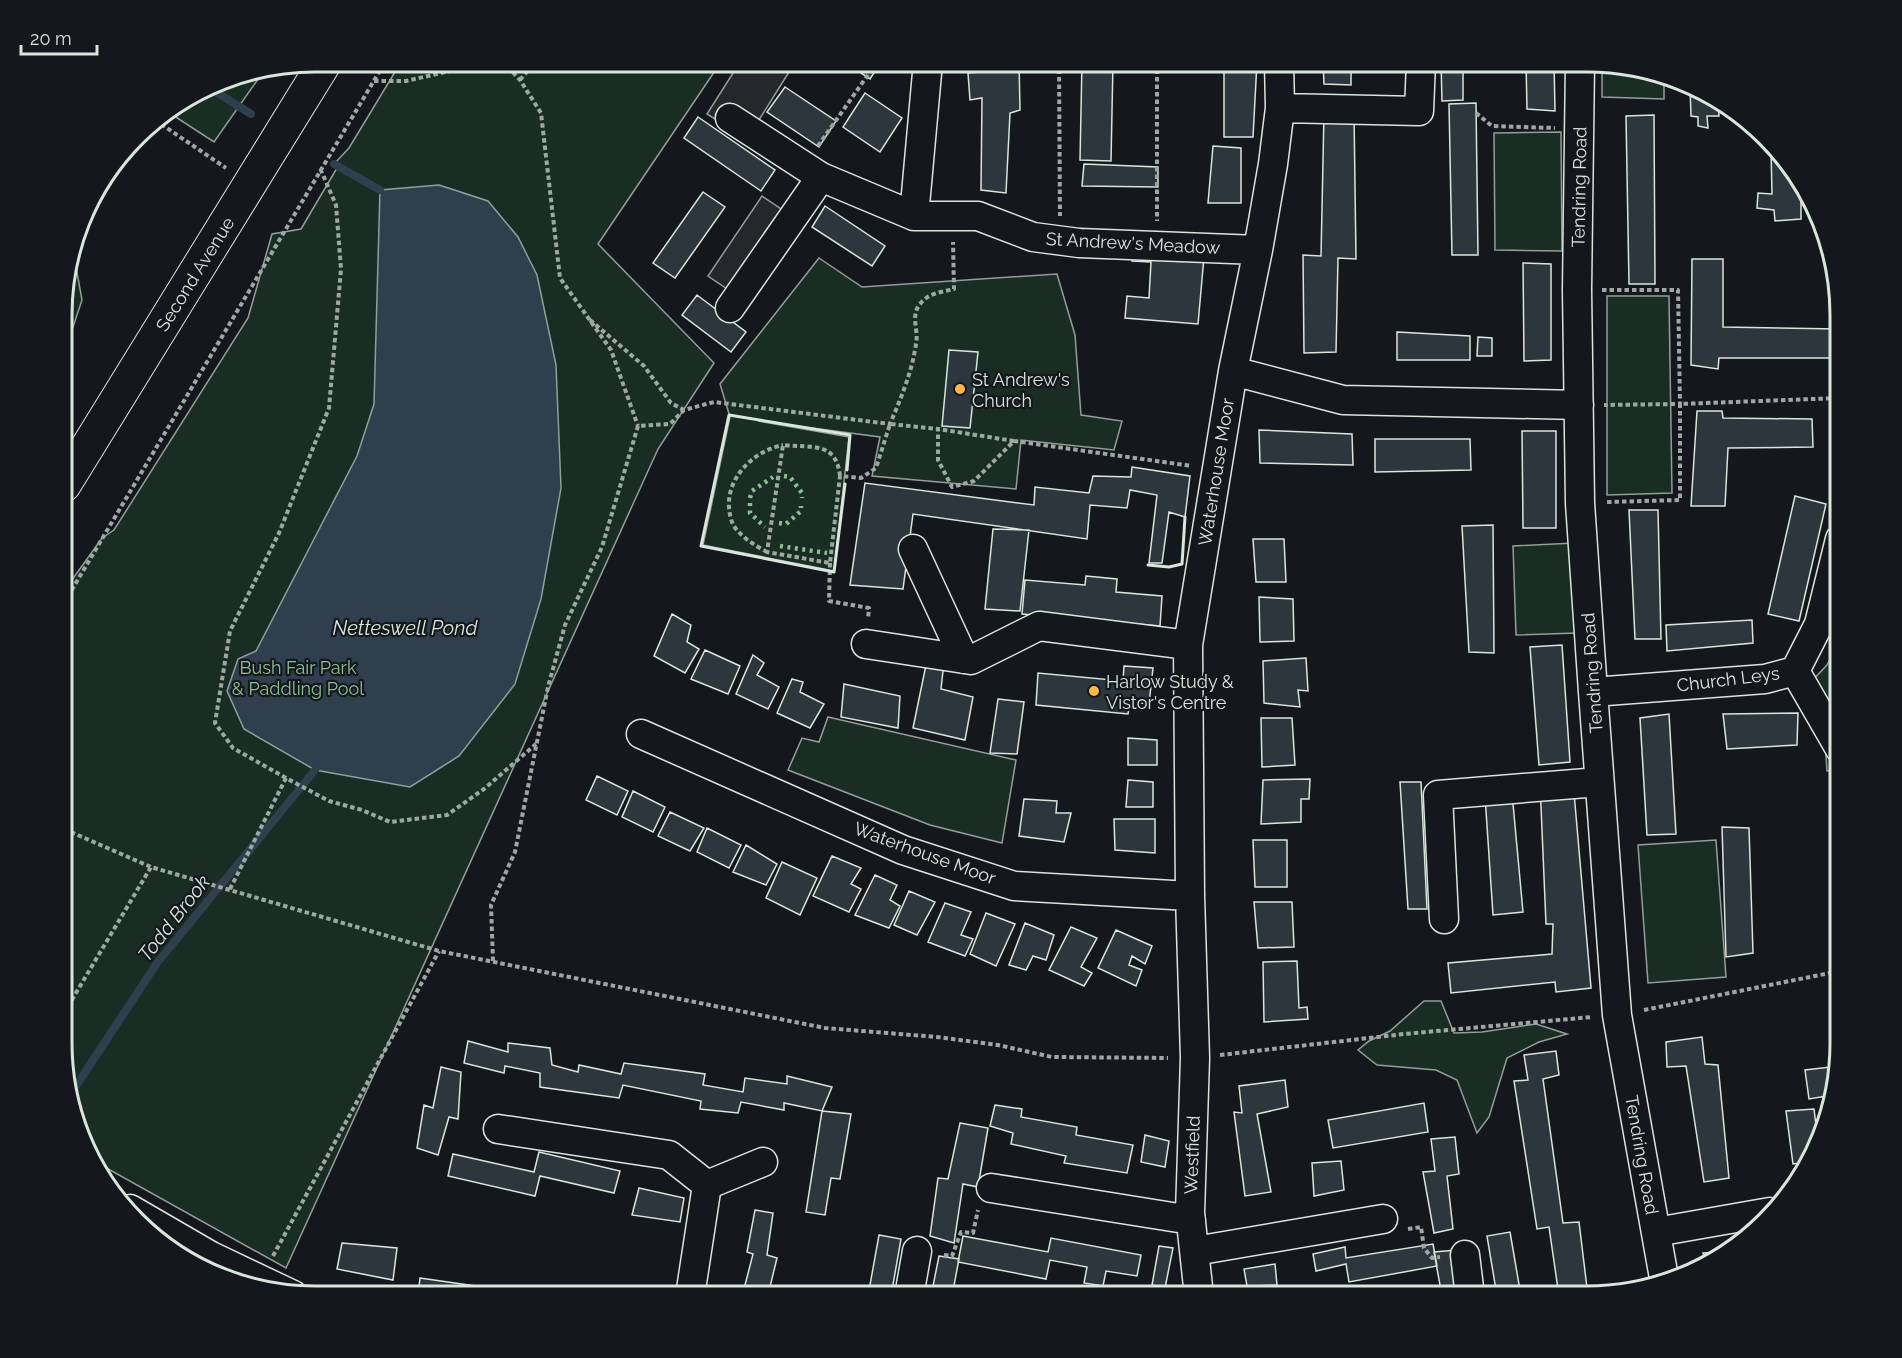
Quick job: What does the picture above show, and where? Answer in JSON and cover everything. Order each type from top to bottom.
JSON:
[{"type":"main road","name":"Second Avenue","points":[[72,472],[319,72]]},
{"type":"street","points":[[729,118],[813,171],[914,216],[927,72]]},
{"type":"street","name":"Waterhouse Moor","points":[[1195,1058],[1190,896],[1188,645],[1233,371],[1258,250],[1280,108],[1279,72]]},
{"type":"street","points":[[1280,108],[1419,111],[1420,72]]},
{"type":"street","name":"Tendring Road","points":[[1580,72],[1577,290],[1580,503],[1599,782],[1617,1015],[1663,1274]]},
{"type":"street","points":[[730,308],[813,171]]},
{"type":"street","name":"St Andrew's Meadow","points":[[914,216],[978,216],[1033,237],[1060,240],[1258,250]]},
{"type":"street","name":"Waterhouse Moor","points":[[1233,371],[1343,400],[1580,405]]},
{"type":"street","points":[[913,549],[964,659]]},
{"type":"street","name":"Church Leys","points":[[1593,692],[1765,679],[1795,670],[1819,624],[1830,579]]},
{"type":"street","points":[[866,644],[971,660],[1039,626],[1188,645]]},
{"type":"street","points":[[1795,670],[1830,731]]},
{"type":"street","name":"Waterhouse Moor","points":[[641,734],[903,849],[1014,886],[1190,896]]},
{"type":"street","points":[[1444,919],[1438,795],[1599,782]]},
{"type":"street","name":"Westfield","points":[[1195,1058],[1191,1220],[1198,1286]]},
{"type":"street","points":[[498,1130],[669,1155],[707,1185]]},
{"type":"street","points":[[707,1185],[763,1162]]},
{"type":"street","points":[[692,1286],[707,1185]]},
{"type":"street","points":[[991,1188],[1191,1220]]},
{"type":"street","points":[[1656,1232],[1760,1214]]},
{"type":"street","points":[[146,1218],[256,1279]]},
{"type":"street","points":[[1195,1251],[1383,1219]]},
{"type":"street","points":[[911,1286],[917,1251]]},
{"type":"street","points":[[1465,1255],[1469,1286]]},
{"type":"path","points":[[72,589],[320,168],[379,72]]},
{"type":"path","points":[[374,81],[406,81],[446,72]]},
{"type":"path","points":[[493,961],[491,905],[515,852],[548,687],[566,626],[602,547],[638,426],[611,350],[560,278],[541,113],[513,72]]},
{"type":"path","points":[[520,80],[527,72]]},
{"type":"path","points":[[813,171],[871,72]]},
{"type":"path","points":[[1059,72],[1060,240]]},
{"type":"path","points":[[1157,72],[1157,246]]},
{"type":"path","points":[[1476,113],[1492,126],[1580,129]]},
{"type":"path","points":[[163,125],[229,170]]},
{"type":"path","points":[[320,168],[336,205],[341,269],[329,408],[279,533],[230,631],[215,723],[233,748],[292,782],[390,822],[447,815],[484,789],[537,744]]},
{"type":"path","points":[[840,476],[861,478],[876,468],[914,360],[917,340],[914,319],[919,304],[930,295],[954,289],[953,216]]},
{"type":"path","points":[[1577,290],[1678,290],[1680,404],[1680,500],[1580,503]]},
{"type":"path","points":[[583,313],[644,366],[671,403],[684,410]]},
{"type":"path","points":[[1580,405],[1830,398]]},
{"type":"path","points":[[638,426],[670,424],[684,410],[714,402],[938,429],[1217,470]]},
{"type":"path","points":[[938,429],[938,460],[952,487],[974,481],[1014,441]]},
{"type":"path","points":[[767,552],[783,445]]},
{"type":"path","points":[[830,563],[767,552],[753,544],[732,523],[730,499],[735,480],[750,459],[768,448],[783,445],[820,448],[833,453],[838,459],[840,476],[830,563],[829,601],[869,608],[866,644]]},
{"type":"path","points":[[230,888],[286,778]]},
{"type":"path","points":[[72,832],[151,867],[230,888],[439,951],[825,1028],[937,1037],[998,1045],[1052,1057],[1195,1058],[1404,1034],[1617,1015],[1830,973]]},
{"type":"path","points":[[72,1000],[151,867]]},
{"type":"path","points":[[261,1280],[439,951]]},
{"type":"path","points":[[917,1251],[952,1256],[960,1233],[973,1233],[981,1195],[991,1188]]},
{"type":"path","points":[[1383,1219],[1402,1230],[1421,1227],[1424,1248],[1432,1258],[1465,1255]]},
{"type":"green space","name":"Bush Fair Park & Paddling Pool","points":[[395,72],[714,72],[598,244],[714,363],[658,449],[286,1268],[107,1168],[90,1136],[80,1106],[74,1075],[72,1043],[72,580],[102,538],[114,530],[248,318],[272,234],[301,229],[337,168],[334,164],[349,148]]},
{"type":"green space","points":[[1602,73],[1635,77],[1664,85],[1664,99],[1602,97]]},
{"type":"green space","points":[[258,79],[214,142],[175,117],[222,90]]},
{"type":"green space","points":[[1561,132],[1562,251],[1495,250],[1494,133]]},
{"type":"green space","points":[[819,258],[862,287],[1057,274],[1075,335],[1081,415],[1122,421],[1114,450],[1021,440],[1016,489],[872,476],[880,437],[758,421],[849,437],[834,571],[703,545],[730,417],[720,384]]},
{"type":"green space","points":[[77,270],[82,300],[72,330]]},
{"type":"green space","points":[[1607,296],[1669,296],[1672,493],[1607,495]]},
{"type":"green space","points":[[1574,543],[1577,633],[1516,635],[1513,546]]},
{"type":"green space","points":[[1830,660],[1830,771],[1827,771],[1824,727],[1810,683]]},
{"type":"green space","points":[[828,717],[1016,760],[1002,843],[930,825],[788,770],[802,738],[819,742]]},
{"type":"green space","points":[[1716,840],[1726,977],[1648,983],[1638,845]]},
{"type":"green space","points":[[1424,1001],[1441,1001],[1454,1033],[1482,1032],[1536,1024],[1567,1034],[1539,1042],[1507,1058],[1489,1117],[1477,1133],[1457,1080],[1436,1070],[1377,1065],[1358,1050],[1369,1041],[1390,1031]]},
{"type":"shaded area","points":[[734,72],[789,72],[747,139],[707,114]]},
{"type":"shaded area","points":[[762,196],[799,221],[745,301],[708,276]]},
{"type":"water","name":"Netteswell Pond","points":[[439,185],[488,201],[518,237],[537,275],[556,365],[561,488],[541,599],[515,684],[459,756],[410,787],[315,770],[244,729],[227,691],[238,659],[256,651],[357,456],[374,404],[380,190]]},
{"type":"building","points":[[859,72],[875,72],[870,79]]},
{"type":"building","points":[[1019,72],[1020,110],[1010,113],[1006,193],[981,190],[982,98],[970,100],[968,73]]},
{"type":"building","points":[[1082,72],[1113,72],[1111,161],[1080,160]]},
{"type":"building","points":[[1224,72],[1256,72],[1253,137],[1224,137]]},
{"type":"building","points":[[1323,72],[1351,72],[1351,85],[1324,84]]},
{"type":"building","points":[[1441,72],[1463,72],[1463,100],[1442,101]]},
{"type":"building","points":[[1526,72],[1554,72],[1555,111],[1527,109]]},
{"type":"building","points":[[785,87],[836,121],[819,147],[767,112]]},
{"type":"building","points":[[865,93],[902,118],[880,152],[843,127]]},
{"type":"building","points":[[1690,95],[1719,111],[1719,116],[1707,116],[1708,128],[1698,126],[1698,117],[1691,116]]},
{"type":"building","points":[[1476,103],[1478,255],[1452,255],[1449,104]]},
{"type":"building","points":[[1324,113],[1354,113],[1356,259],[1338,258],[1336,352],[1304,353],[1303,255],[1321,256]]},
{"type":"building","points":[[1654,115],[1655,284],[1629,284],[1626,116]]},
{"type":"building","points":[[698,117],[775,170],[761,191],[684,138]]},
{"type":"building","points":[[1213,146],[1241,148],[1241,203],[1208,203]]},
{"type":"building","points":[[1771,156],[1801,200],[1801,219],[1775,221],[1774,210],[1757,208],[1758,193],[1772,194]]},
{"type":"building","points":[[1084,164],[1158,167],[1158,187],[1082,186]]},
{"type":"building","points":[[703,192],[725,207],[675,278],[653,263]]},
{"type":"building","points":[[825,206],[885,246],[872,266],[812,227]]},
{"type":"building","points":[[1132,250],[1204,257],[1198,324],[1125,318],[1127,296],[1149,298],[1151,262],[1132,261]]},
{"type":"building","points":[[1692,259],[1723,259],[1723,327],[1830,329],[1830,358],[1719,358],[1718,369],[1691,365]]},
{"type":"building","points":[[1523,263],[1551,264],[1551,360],[1524,361]]},
{"type":"building","points":[[697,295],[746,332],[731,352],[682,315]]},
{"type":"building","points":[[1397,332],[1470,336],[1470,360],[1397,360]]},
{"type":"building","points":[[1478,337],[1492,338],[1492,356],[1477,356]]},
{"type":"building","name":"St Andrew's Church","points":[[949,350],[978,352],[970,428],[942,426]]},
{"type":"building","points":[[1697,411],[1722,411],[1723,418],[1812,419],[1813,447],[1728,448],[1725,506],[1691,506]]},
{"type":"building","points":[[1259,430],[1352,434],[1353,465],[1260,463]]},
{"type":"building","points":[[1522,431],[1556,431],[1556,528],[1523,528]]},
{"type":"building","points":[[1375,439],[1470,439],[1471,470],[1375,472]]},
{"type":"building","points":[[1132,467],[1190,476],[1185,517],[1169,512],[1162,563],[1149,563],[1157,495],[1130,490],[1127,508],[1090,505],[1087,539],[913,514],[903,589],[850,585],[865,483],[1034,505],[1035,487],[1089,493],[1093,476],[1131,477]]},
{"type":"building","points":[[1795,496],[1826,504],[1799,621],[1768,614]]},
{"type":"building","points":[[1629,510],[1658,510],[1661,639],[1635,639]]},
{"type":"building","points":[[1493,525],[1494,653],[1469,652],[1462,526]]},
{"type":"building","points":[[993,529],[1029,530],[1020,611],[985,609]]},
{"type":"building","points":[[1253,539],[1284,539],[1286,582],[1256,582]]},
{"type":"building","points":[[1086,576],[1117,579],[1116,592],[1162,596],[1160,626],[1022,614],[1025,580],[1085,585]]},
{"type":"building","points":[[1259,597],[1293,599],[1294,641],[1260,642]]},
{"type":"building","points":[[672,614],[691,625],[687,642],[699,649],[685,673],[654,656]]},
{"type":"building","points":[[1752,620],[1753,643],[1667,651],[1666,625]]},
{"type":"building","points":[[1562,645],[1570,762],[1539,765],[1530,647]]},
{"type":"building","points":[[705,650],[740,666],[728,694],[691,679]]},
{"type":"building","points":[[753,655],[764,663],[757,675],[779,687],[768,709],[736,694]]},
{"type":"building","points":[[1306,658],[1308,691],[1298,690],[1300,707],[1264,703],[1263,661]]},
{"type":"building","points":[[927,660],[944,662],[941,689],[973,697],[965,740],[913,728]]},
{"type":"building","name":"Harlow Study & Vistor's Centre","points":[[1124,666],[1153,668],[1149,704],[1130,702],[1128,714],[1036,705],[1038,673],[1123,681]]},
{"type":"building","points":[[792,679],[803,682],[800,692],[824,704],[810,728],[777,713]]},
{"type":"building","points":[[844,684],[900,696],[898,728],[841,717]]},
{"type":"building","points":[[998,699],[1024,702],[1017,754],[990,753]]},
{"type":"building","points":[[1798,713],[1797,745],[1727,749],[1723,714]]},
{"type":"building","points":[[1669,714],[1676,834],[1647,835],[1640,718]]},
{"type":"building","points":[[1261,718],[1292,718],[1295,765],[1262,767]]},
{"type":"building","points":[[1128,738],[1157,740],[1157,765],[1128,765]]},
{"type":"building","points":[[597,776],[628,791],[617,815],[586,800]]},
{"type":"building","points":[[1310,779],[1309,799],[1301,799],[1301,822],[1261,824],[1263,780]]},
{"type":"building","points":[[1128,780],[1153,782],[1153,807],[1126,807]]},
{"type":"building","points":[[1573,781],[1591,988],[1556,992],[1555,982],[1451,993],[1448,963],[1552,954],[1553,924],[1546,924],[1540,783]]},
{"type":"building","points":[[1400,782],[1421,782],[1427,909],[1408,909]]},
{"type":"building","points":[[633,791],[665,807],[653,832],[622,817]]},
{"type":"building","points":[[1512,793],[1523,912],[1493,915],[1485,796]]},
{"type":"building","points":[[1024,799],[1057,801],[1056,813],[1071,813],[1064,842],[1019,836]]},
{"type":"building","points":[[670,812],[704,828],[690,851],[658,836]]},
{"type":"building","points":[[1114,819],[1155,819],[1155,853],[1115,850]]},
{"type":"building","points":[[1722,827],[1749,828],[1753,953],[1726,957]]},
{"type":"building","points":[[707,828],[741,845],[729,868],[697,852]]},
{"type":"building","points":[[1253,840],[1287,840],[1287,887],[1255,887]]},
{"type":"building","points":[[746,845],[777,864],[766,885],[733,872]]},
{"type":"building","points":[[832,856],[861,868],[851,884],[861,889],[849,912],[813,896]]},
{"type":"building","points":[[782,862],[817,878],[800,915],[766,898]]},
{"type":"building","points":[[875,875],[897,885],[890,900],[900,906],[889,928],[855,915]]},
{"type":"building","points":[[909,891],[935,902],[917,935],[894,925]]},
{"type":"building","points":[[1254,902],[1292,902],[1294,947],[1258,948]]},
{"type":"building","points":[[945,903],[971,912],[961,935],[973,939],[965,956],[928,942]]},
{"type":"building","points":[[986,913],[1015,924],[996,966],[970,954]]},
{"type":"building","points":[[1025,923],[1054,935],[1046,960],[1033,956],[1026,970],[1009,965]]},
{"type":"building","points":[[1071,927],[1097,938],[1081,967],[1092,973],[1084,986],[1049,970]]},
{"type":"building","points":[[1116,930],[1152,946],[1145,964],[1132,956],[1129,965],[1142,970],[1136,986],[1098,968]]},
{"type":"building","points":[[1297,961],[1299,1008],[1307,1007],[1308,1019],[1264,1022],[1263,962]]},
{"type":"building","points":[[1702,1037],[1705,1064],[1718,1065],[1729,1178],[1704,1182],[1686,1066],[1667,1067],[1666,1042]]},
{"type":"building","points":[[468,1041],[508,1052],[508,1043],[550,1048],[552,1065],[578,1072],[579,1065],[621,1074],[624,1063],[705,1074],[703,1085],[743,1092],[745,1078],[787,1084],[787,1076],[832,1087],[822,1111],[784,1103],[784,1110],[741,1102],[738,1113],[700,1109],[701,1101],[623,1085],[619,1098],[540,1087],[540,1073],[505,1066],[504,1073],[464,1063]]},
{"type":"building","points":[[1556,1051],[1559,1075],[1543,1079],[1563,1223],[1579,1222],[1587,1286],[1558,1286],[1549,1227],[1537,1229],[1514,1081],[1528,1080],[1524,1055]]},
{"type":"building","points":[[441,1067],[461,1072],[458,1119],[449,1117],[438,1155],[417,1148],[424,1105],[433,1108]]},
{"type":"building","points":[[1828,1067],[1824,1097],[1809,1099],[1805,1070]]},
{"type":"building","points":[[1285,1080],[1288,1107],[1257,1114],[1271,1192],[1245,1196],[1234,1112],[1242,1113],[1239,1086]]},
{"type":"building","points":[[1424,1103],[1428,1132],[1333,1148],[1328,1120]]},
{"type":"building","points":[[995,1105],[1022,1109],[1021,1117],[1077,1127],[1076,1135],[1133,1145],[1127,1173],[1064,1163],[1066,1156],[1011,1144],[1013,1133],[990,1126]]},
{"type":"building","points":[[1814,1109],[1816,1124],[1798,1163],[1793,1164],[1786,1111]]},
{"type":"building","points":[[822,1111],[851,1114],[840,1179],[831,1178],[825,1215],[806,1212]]},
{"type":"building","points":[[960,1123],[988,1128],[978,1187],[963,1184],[954,1243],[930,1236],[938,1178],[948,1179]]},
{"type":"building","points":[[1145,1135],[1169,1141],[1165,1167],[1141,1162]]},
{"type":"building","points":[[1455,1137],[1459,1174],[1447,1176],[1453,1229],[1434,1233],[1423,1172],[1435,1171],[1431,1139]]},
{"type":"building","points":[[539,1152],[620,1171],[614,1193],[540,1176],[535,1196],[448,1176],[453,1154],[534,1172]]},
{"type":"building","points":[[1341,1161],[1344,1190],[1314,1196],[1312,1163]]},
{"type":"building","points":[[639,1188],[684,1198],[680,1222],[632,1215]]},
{"type":"building","points":[[755,1210],[773,1213],[767,1255],[777,1258],[770,1286],[745,1286],[753,1254],[747,1252]]},
{"type":"building","points":[[1510,1232],[1519,1286],[1495,1286],[1487,1236]]},
{"type":"building","points":[[879,1235],[901,1239],[893,1286],[870,1286]]},
{"type":"building","points":[[963,1236],[1048,1252],[1051,1238],[1141,1255],[1137,1276],[1106,1271],[1103,1286],[1084,1283],[1087,1267],[1050,1260],[1046,1279],[958,1262]]},
{"type":"building","points":[[342,1243],[397,1248],[393,1280],[337,1269]]},
{"type":"building","points":[[1433,1244],[1437,1266],[1349,1282],[1346,1264],[1316,1271],[1313,1254],[1345,1247],[1346,1258]]},
{"type":"building","points":[[1159,1246],[1173,1248],[1165,1286],[1152,1285]]},
{"type":"building","points":[[1457,1250],[1461,1286],[1440,1286],[1434,1252]]},
{"type":"building","points":[[939,1256],[959,1259],[954,1286],[933,1286]]},
{"type":"building","points":[[1275,1264],[1277,1285],[1247,1286],[1244,1269]]},
{"type":"building","points":[[420,1278],[475,1286],[419,1286]]},
{"type":"waterway","name":"Todd Brook","points":[[217,92],[251,114]]},
{"type":"waterway","name":"Todd Brook","points":[[334,164],[380,190]]},
{"type":"waterway","name":"Todd Brook","points":[[76,1086],[157,963],[315,770]]},
{"type":"hedge","points":[[784,476],[790,477],[802,493],[802,498]]},
{"type":"hedge","points":[[750,498],[752,491],[773,477]]},
{"type":"hedge","points":[[750,503],[750,513],[765,527]]},
{"type":"hedge","points":[[779,523],[786,524],[801,511],[801,506]]},
{"type":"hedge","points":[[780,546],[827,553]]},
{"type":"wall","points":[[845,484],[834,572],[701,546],[729,415],[850,435],[847,470]]},
{"type":"wall","points":[[1148,565],[1169,567],[1182,564],[1185,517]]},
{"type":"place","name":"St Andrew's Church","points":[[960,389]]},
{"type":"place","name":"Harlow Study & Vistor's Centre","points":[[1094,691]]}]
